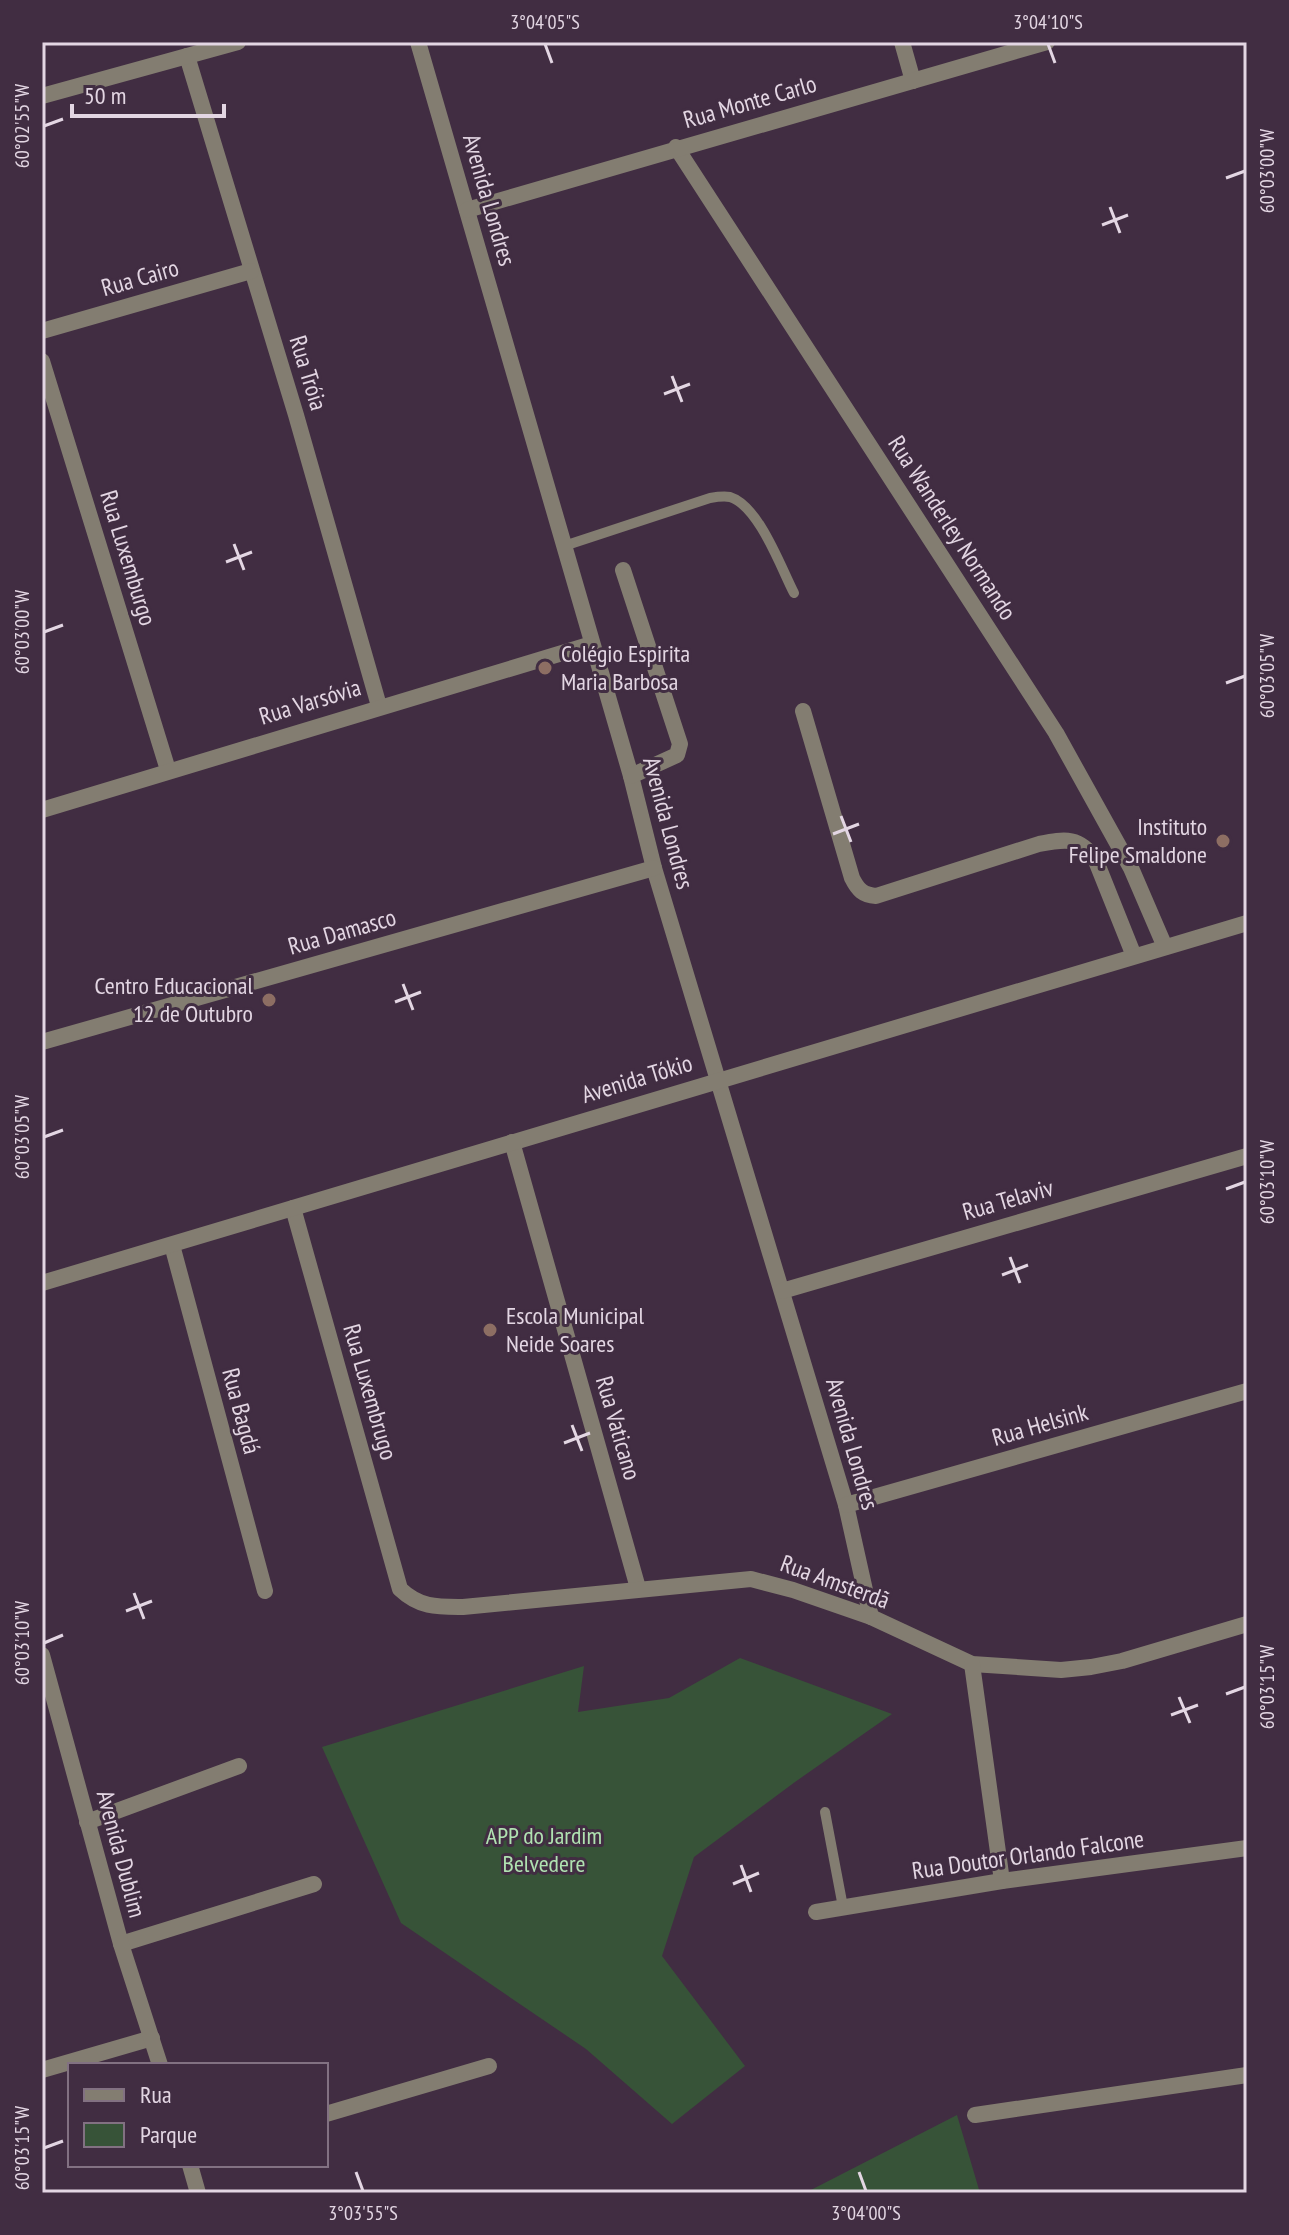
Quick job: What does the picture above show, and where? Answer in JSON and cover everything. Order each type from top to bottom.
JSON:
[{"type":"street","name":"Avenida Londres","points":[[418,42],[631,776],[654,868],[846,1505],[871,1617]]},
{"type":"street","points":[[902,42],[913,81]]},
{"type":"street","name":"Rua Monte Carlo","points":[[467,210],[1047,42]]},
{"type":"street","points":[[42,96],[227,43]]},
{"type":"street","name":"Rua Tróia","points":[[187,56],[296,415],[379,706]]},
{"type":"street","name":"Rua Wanderley Normando","points":[[676,147],[1056,733],[1131,868],[1165,947]]},
{"type":"street","name":"Rua Cairo","points":[[42,331],[251,271]]},
{"type":"street","name":"Rua Luxemburgo","points":[[42,361],[168,770]]},
{"type":"street","points":[[623,570],[680,744],[677,755],[631,776]]},
{"type":"street","name":"Rua Varsóvia","points":[[45,805],[592,644]]},
{"type":"street","points":[[803,711],[852,878],[858,889],[876,896],[1039,844],[1059,840],[1076,842],[1089,850],[1096,861],[1134,956]]},
{"type":"street","name":"Rua Damasco","points":[[42,1042],[654,868]]},
{"type":"street","name":"Avenida Tókio","points":[[42,1283],[1247,923]]},
{"type":"street","name":"Rua Vaticano","points":[[512,1142],[638,1588]]},
{"type":"street","name":"Rua Telaviv","points":[[782,1291],[1247,1156]]},
{"type":"street","name":"Rua Luxembrugo","points":[[293,1208],[400,1589]]},
{"type":"street","name":"Rua Bagdá","points":[[172,1245],[265,1591]]},
{"type":"street","name":"Rua Helsink","points":[[846,1505],[1247,1391]]},
{"type":"street","name":"Rua Amsterdã","points":[[400,1589],[409,1598],[429,1607],[463,1607],[751,1579],[871,1617],[972,1664],[1061,1670],[1122,1661],[1247,1624]]},
{"type":"street","name":"Avenida Dublim","points":[[42,1655],[121,1944],[159,2063]]},
{"type":"street","points":[[972,1664],[1002,1881]]},
{"type":"street","points":[[87,1822],[239,1766]]},
{"type":"street","name":"Rua Doutor Orlando Falcone","points":[[816,1912],[1002,1881],[1247,1848]]},
{"type":"street","points":[[121,1944],[314,1884]]},
{"type":"street","points":[[42,2070],[152,2038]]},
{"type":"street","points":[[328,2113],[489,2066]]},
{"type":"street","points":[[975,2115],[1247,2075]]},
{"type":"street","points":[[191,2167],[198,2193]]},
{"type":"lane","points":[[564,546],[710,498],[730,497],[747,508],[760,526],[794,593]]},
{"type":"lane","points":[[825,1812],[843,1907]]},
{"type":"green space","name":"APP do Jardim Belvedere","points":[[740,1658],[892,1714],[694,1857],[662,1956],[745,2066],[672,2124],[586,2049],[401,1923],[322,1747],[584,1666],[578,1712],[669,1698]]},
{"type":"green space","points":[[957,2115],[980,2193],[805,2193]]},
{"type":"place","name":"Colégio Espirita Maria Barbosa","points":[[545,668]]},
{"type":"place","name":"Instituto Felipe Smaldone","points":[[1223,841]]},
{"type":"place","name":"Centro Educacional 12 de Outubro","points":[[269,1000]]},
{"type":"place","name":"Escola Municipal Neide Soares","points":[[490,1330]]}]
